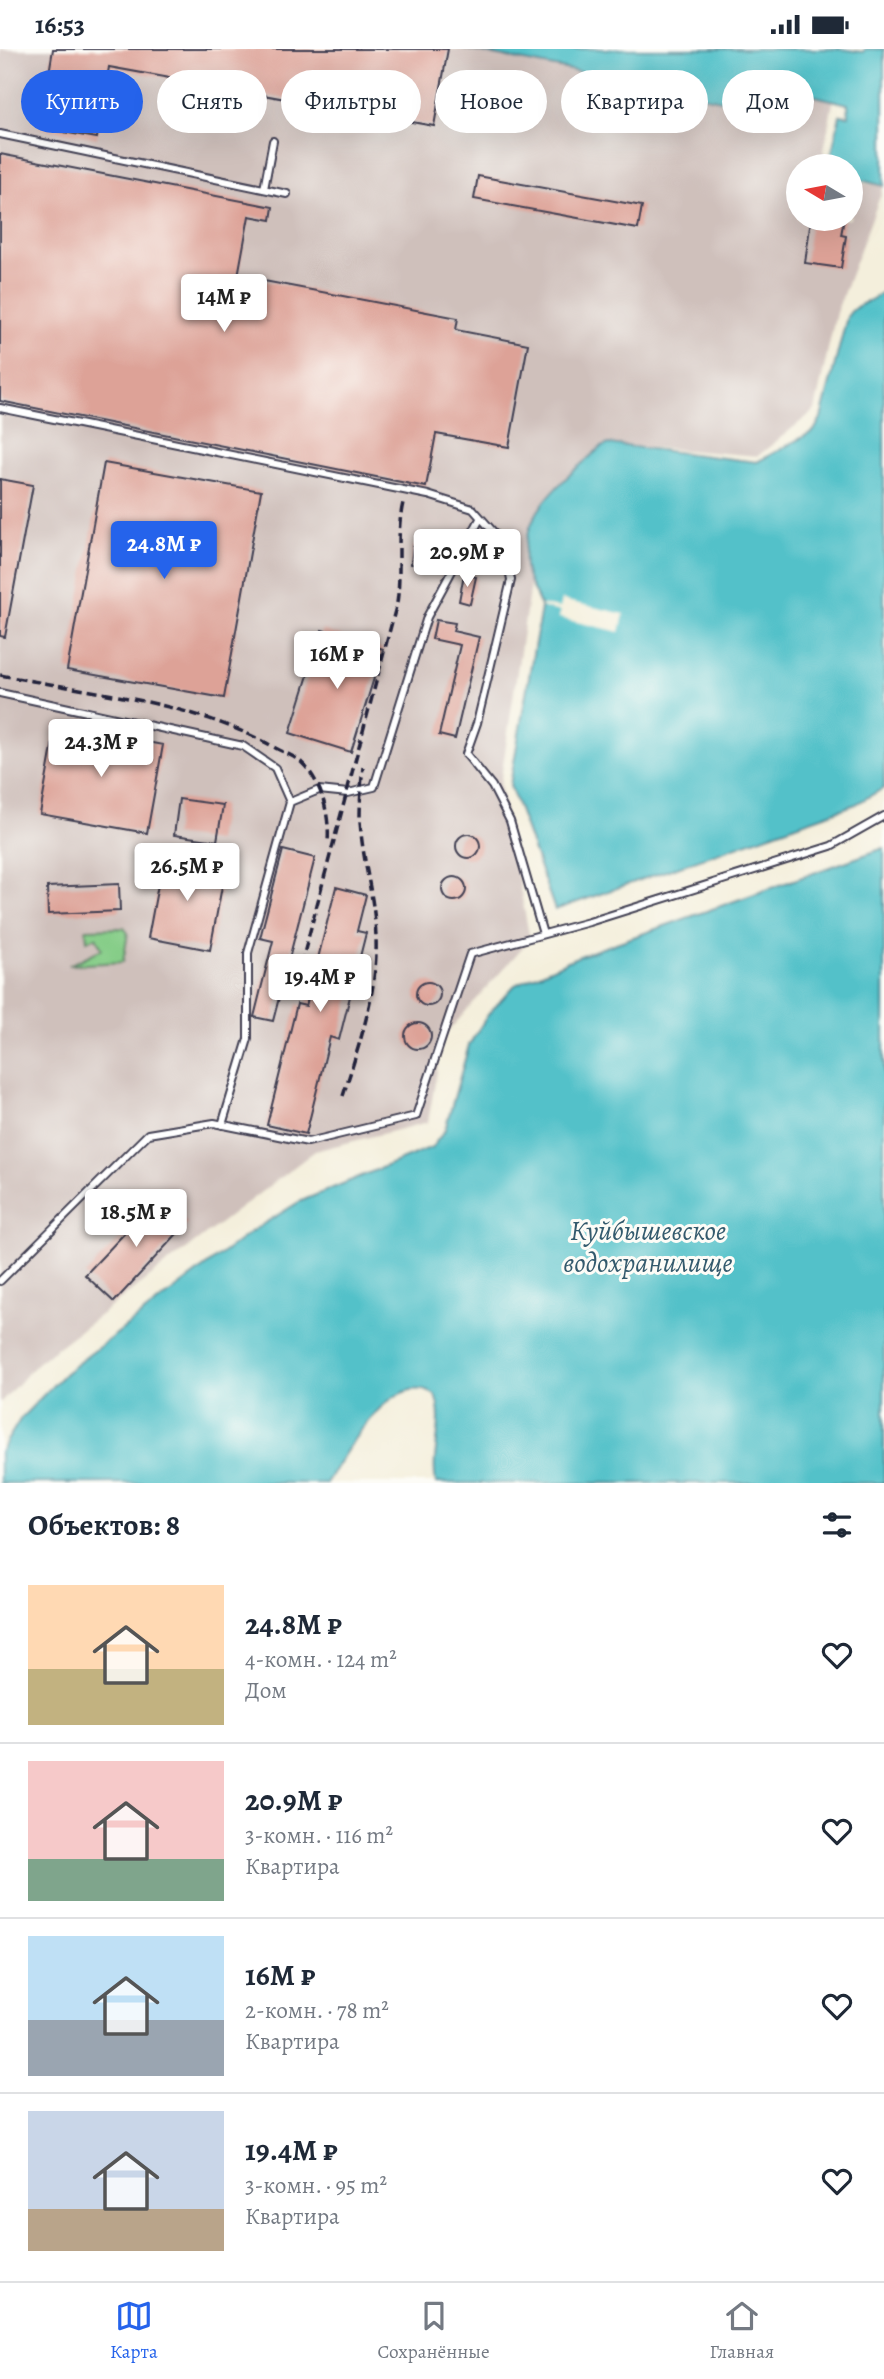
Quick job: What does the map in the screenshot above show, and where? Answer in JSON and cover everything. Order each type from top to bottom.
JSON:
[{"type":"lane","points":[[0,134],[287,194]]},
{"type":"lane","points":[[264,189],[273,141]]},
{"type":"lane","points":[[0,408],[428,495],[473,509],[505,545],[510,580],[477,723],[466,754],[492,786],[510,821],[543,934]]},
{"type":"lane","points":[[290,802],[319,790],[348,793],[374,787],[427,617],[480,519]]},
{"type":"lane","points":[[0,694],[243,746],[275,768],[290,802],[247,953],[248,1039],[222,1125]]},
{"type":"lane","points":[[0,1281],[148,1134],[214,1123],[308,1142],[416,1116],[470,954],[831,846],[884,816]]},
{"type":"shaded area","points":[[0,49],[843,49],[823,154],[786,154],[786,231],[863,231],[863,183],[884,186],[836,313],[815,410],[758,456],[609,444],[601,447],[558,486],[525,566],[530,585],[500,785],[530,939],[443,1037],[428,1122],[315,1151],[37,1363],[0,1403]]},
{"type":"green space","points":[[124,928],[128,933],[123,962],[69,965],[102,949],[96,937],[87,941],[86,929]]},
{"type":"water","points":[[464,49],[840,49],[863,52],[865,49],[884,49],[884,186],[863,181],[863,154],[832,154],[840,115],[849,116],[848,104],[814,96],[814,70],[722,70],[722,100],[708,97],[708,70],[570,70]]},
{"type":"water","points":[[884,290],[884,788],[856,804],[555,910],[510,785],[541,608],[525,567],[525,547],[537,514],[559,485],[601,447],[609,444],[757,462],[814,431],[821,418],[847,317],[855,308]]},
{"type":"water","name":"Куйбышевское водохранилище","points":[[884,848],[884,1483],[436,1483],[438,1406],[435,1395],[419,1389],[402,1393],[387,1402],[372,1417],[326,1483],[0,1483],[0,1452],[21,1418],[65,1373],[252,1231],[299,1202],[432,1147],[445,1130],[469,1045],[489,1013],[515,985],[577,957]]},
{"type":"pier","points":[[562,600],[624,614],[620,632],[559,618],[560,612],[541,607],[560,608]]},
{"type":"building","points":[[53,49],[448,49],[444,70],[435,70],[434,126],[421,124],[421,70],[281,70],[281,98],[267,96],[267,70],[157,70],[157,76],[143,73],[143,70],[109,67],[108,70],[50,70]]},
{"type":"building","points":[[68,133],[98,133],[97,138]]},
{"type":"building","points":[[0,154],[273,207],[271,220],[249,216],[238,276],[458,318],[456,330],[528,344],[509,447],[436,434],[426,487],[0,401]]},
{"type":"building","points":[[478,176],[642,206],[638,229],[474,199]]},
{"type":"building","points":[[809,231],[842,231],[841,235],[846,236],[841,268],[805,263]]},
{"type":"building","points":[[104,463],[261,491],[224,698],[67,670]]},
{"type":"building","points":[[0,479],[33,485],[5,637],[0,636]]},
{"type":"building","points":[[413,546],[426,548],[424,566],[411,564]]},
{"type":"building","points":[[464,574],[476,577],[470,604],[459,601]]},
{"type":"building","points":[[436,620],[455,623],[453,631],[479,637],[455,739],[439,735],[460,645],[432,639]]},
{"type":"building","points":[[322,630],[383,649],[351,752],[290,733]]},
{"type":"building","points":[[56,725],[163,745],[147,833],[40,814]]},
{"type":"building","points":[[179,799],[223,805],[217,841],[174,835]]},
{"type":"building","points":[[468,834],[476,838],[480,846],[476,854],[468,858],[460,854],[456,846],[460,838]]},
{"type":"building","points":[[283,850],[315,858],[273,1021],[254,1017],[273,941],[260,938]]},
{"type":"building","points":[[163,858],[199,865],[200,859],[226,865],[210,950],[148,938]]},
{"type":"building","points":[[454,877],[463,880],[466,889],[463,898],[454,901],[445,898],[442,889],[445,880]]},
{"type":"building","points":[[119,884],[120,911],[48,914],[47,887]]},
{"type":"building","points":[[336,887],[366,895],[357,931],[366,933],[339,1040],[330,1037],[306,1134],[267,1125],[297,1004],[306,1006]]},
{"type":"building","points":[[428,982],[437,985],[440,994],[437,1003],[428,1006],[419,1003],[416,994],[419,985]]},
{"type":"building","points":[[418,1023],[427,1027],[431,1036],[427,1045],[418,1049],[409,1045],[405,1036],[409,1027]]},
{"type":"building","points":[[159,1197],[187,1223],[114,1302],[85,1275]]},
{"type":"railway","points":[[297,980],[397,603],[400,524],[404,499]]},
{"type":"railway","points":[[0,675],[175,709],[242,731],[292,756],[309,771],[320,789],[328,821],[328,842]]},
{"type":"railway","points":[[343,1096],[371,998],[376,958],[375,923],[360,820],[363,767]]}]
